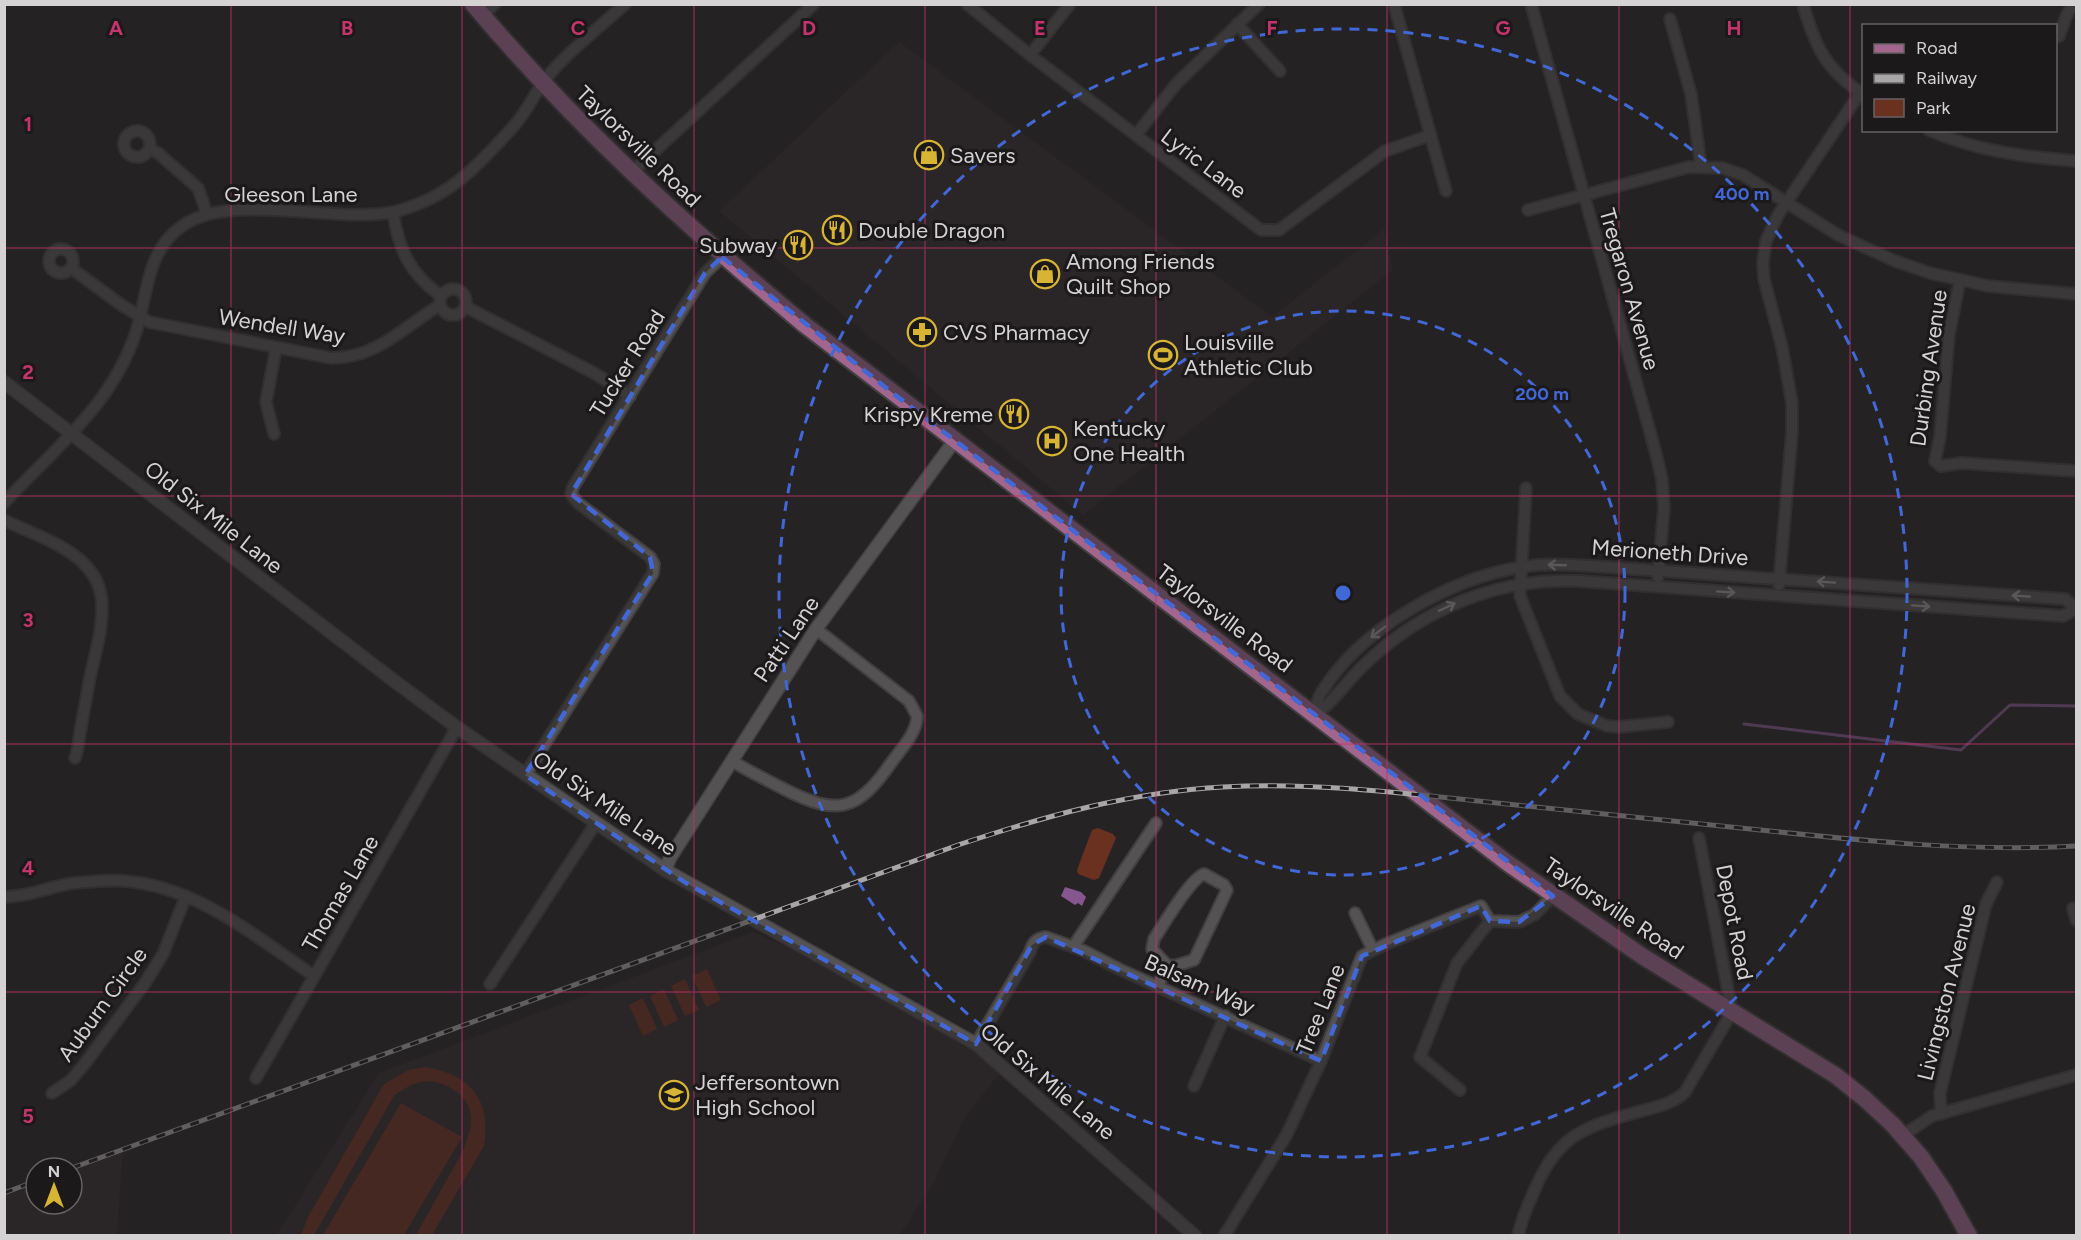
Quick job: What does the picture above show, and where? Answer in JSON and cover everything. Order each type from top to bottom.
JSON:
[{"type":"main road","name":"Taylorsville Road","points":[[484,8],[543,85],[631,173],[722,257],[805,325],[1509,864],[1642,956],[1835,1075],[1865,1099],[1921,1157],[1944,1191],[1969,1236]]},
{"type":"street","name":"Gleeson Lane","points":[[4,503],[80,427],[116,377],[140,316],[152,265],[163,244],[182,226],[207,214],[237,210],[352,214],[393,212],[432,198],[464,178],[516,123],[553,69],[625,4]]},
{"type":"street","points":[[631,173],[814,4]]},
{"type":"street","name":"Lyric Lane","points":[[967,4],[1030,55],[1256,226],[1269,231],[1284,226],[1385,151],[1431,135]]},
{"type":"street","points":[[1030,55],[1070,4]]},
{"type":"street","points":[[1136,135],[1177,83],[1259,4]]},
{"type":"street","points":[[1394,4],[1446,190]]},
{"type":"street","name":"Tregaron Avenue","points":[[1531,4],[1662,479],[1664,508],[1658,587]]},
{"type":"street","points":[[1778,596],[1792,432],[1792,403],[1782,347],[1764,279],[1762,262],[1769,232],[1786,203],[1862,94],[1842,78],[1821,53],[1812,36],[1803,4]]},
{"type":"street","points":[[2059,36],[2067,14],[2074,4]]},
{"type":"street","points":[[1670,19],[1691,94],[1701,166]]},
{"type":"street","points":[[1237,24],[1280,71]]},
{"type":"street","points":[[1934,132],[1978,148],[2021,156],[2076,161]]},
{"type":"street","points":[[149,149],[158,153],[198,188],[207,214]]},
{"type":"street","points":[[1528,210],[1689,167],[1723,168],[1733,171],[1863,248],[1930,273],[2016,290],[2076,294]]},
{"type":"street","points":[[393,212],[399,244],[409,264],[441,300],[445,312],[452,315],[460,313],[466,307],[466,298],[461,291],[448,290],[441,300]]},
{"type":"street","name":"Tucker Road","points":[[525,775],[654,568],[650,557],[578,503],[572,494],[575,482],[705,273],[722,257]]},
{"type":"street","name":"Wendell Way","points":[[71,268],[149,322],[332,358],[359,356],[388,342],[441,300]]},
{"type":"street","name":"Durbing Avenue","points":[[1960,280],[1949,335],[1940,436],[1935,461],[1941,466],[1961,463],[2076,471]]},
{"type":"street","points":[[466,307],[594,373],[630,396]]},
{"type":"street","points":[[274,434],[266,402],[276,348]]},
{"type":"street","name":"Old Six Mile Lane","points":[[4,382],[455,726],[525,775],[665,870],[976,1044],[1195,1236]]},
{"type":"street","name":"Patti Lane","points":[[665,870],[816,629],[955,440]]},
{"type":"street","points":[[1526,488],[1520,596],[1546,666],[1560,696],[1571,709],[1586,719],[1607,726],[1636,726],[1668,722]]},
{"type":"street","points":[[4,520],[74,554],[93,572],[100,588],[102,611],[80,729],[78,752],[75,758]]},
{"type":"street","name":"Merioneth Drive","points":[[1315,715],[1319,694],[1356,651],[1377,633],[1411,609],[1441,592],[1497,572],[1521,567],[1549,564],[1659,570],[2065,599],[2076,609]]},
{"type":"street","points":[[1315,715],[1332,703],[1354,675],[1374,656],[1410,627],[1467,599],[1521,583],[1552,580],[2063,616],[2076,609],[2076,597]]},
{"type":"street","points":[[732,761],[815,804],[842,805],[858,799],[877,783],[914,730],[917,716],[909,701],[816,629]]},
{"type":"street","name":"Thomas Lane","points":[[255,1078],[411,809],[452,736],[455,726]]},
{"type":"street","points":[[490,984],[596,823]]},
{"type":"street","points":[[1068,945],[1156,823]]},
{"type":"street","name":"Depot Road","points":[[1699,838],[1732,1012]]},
{"type":"street","points":[[1204,874],[1213,878],[1224,885],[1227,890],[1194,960],[1167,966],[1152,949],[1154,939],[1198,876],[1204,874]]},
{"type":"street","points":[[4,897],[29,894],[68,884],[103,881],[164,888],[222,914],[314,975]]},
{"type":"street","name":"Livingston Avenue","points":[[1941,1114],[1940,1093],[1986,904],[1997,882]]},
{"type":"street","name":"Auburn Circle","points":[[52,1093],[70,1081],[145,982],[163,954],[186,896]]},
{"type":"street","name":"Tree Lane","points":[[1224,1236],[1286,1136],[1321,1061],[1362,956],[1481,906],[1490,921],[1519,922],[1534,915],[1554,896]]},
{"type":"street","points":[[2073,908],[2076,920]]},
{"type":"street","points":[[1355,913],[1373,950]]},
{"type":"street","points":[[1460,1089],[1420,1057],[1457,963],[1490,921]]},
{"type":"street","name":"Balsam Way","points":[[976,1044],[1035,941],[1046,937],[1226,1016],[1321,1061]]},
{"type":"street","points":[[1158,986],[1167,966]]},
{"type":"street","points":[[1518,1236],[1520,1225],[1543,1169],[1557,1150],[1570,1138],[1592,1125],[1664,1105],[1679,1098],[1732,1012]]},
{"type":"street","points":[[1194,1086],[1226,1016]]},
{"type":"street","points":[[1902,1136],[1932,1116],[2076,1075]]},
{"type":"highlighted area","points":[[722,257],[890,391],[1553,896],[1519,922],[1490,921],[1481,906],[1362,956],[1321,1061],[1046,937],[1032,945],[976,1044],[686,883],[525,775],[653,573],[650,557],[571,494],[705,273]]},
{"type":"shaded area","points":[[899,42],[1272,317],[1384,229],[1393,270],[1083,515],[719,211]]},
{"type":"shaded area","points":[[1065,887],[1081,892],[1086,897],[1082,906],[1078,903],[1075,905],[1061,896]]},
{"type":"shaded area","name":"Jeffersontown High School","points":[[753,932],[847,973],[1004,1068],[965,1117],[934,1182],[900,1235],[276,1236],[379,1073]]},
{"type":"shaded area","points":[[123,1150],[117,1235],[5,1235],[5,1193],[24,1186],[24,1216],[84,1216],[84,1164]]},
{"type":"green space","points":[[1098,828],[1113,834],[1116,838],[1099,878],[1094,880],[1078,874],[1077,870],[1092,830]]},
{"type":"green space","points":[[707,969],[721,1000],[706,1007],[692,976]]},
{"type":"green space","points":[[685,979],[699,1010],[685,1016],[671,986]]},
{"type":"green space","points":[[664,989],[678,1020],[664,1027],[650,996]]},
{"type":"green space","points":[[643,998],[657,1029],[643,1036],[629,1005]]},
{"type":"green space","points":[[425,1067],[454,1076],[466,1083],[481,1103],[486,1130],[484,1146],[432,1235],[416,1235],[466,1144],[471,1118],[468,1105],[460,1094],[438,1082],[424,1081],[394,1096],[314,1235],[301,1235],[308,1217],[384,1084],[408,1070]]},
{"type":"green space","points":[[401,1103],[462,1137],[404,1235],[323,1235]]},
{"type":"waterway","points":[[1744,724],[1961,750],[2010,705],[2076,706]]},
{"type":"railway","points":[[84,1164],[958,845],[1056,815],[1155,794],[1223,787],[1319,787],[1414,794],[1878,841],[1997,848],[2076,846]]},
{"type":"railway","points":[[4,1193],[24,1186]]},
{"type":"place","name":"Savers","points":[[929,155]]},
{"type":"place","name":"Double Dragon","points":[[837,230]]},
{"type":"place","name":"Subway","points":[[798,245]]},
{"type":"place","name":"Among Friends Quilt Shop","points":[[1045,274]]},
{"type":"place","name":"CVS Pharmacy","points":[[922,332]]},
{"type":"place","name":"Louisville Athletic Club","points":[[1163,355]]},
{"type":"place","name":"Krispy Kreme","points":[[1014,414]]},
{"type":"place","name":"Kentucky One Health","points":[[1052,441]]},
{"type":"place","name":"Jeffersontown High School","points":[[674,1095]]}]
